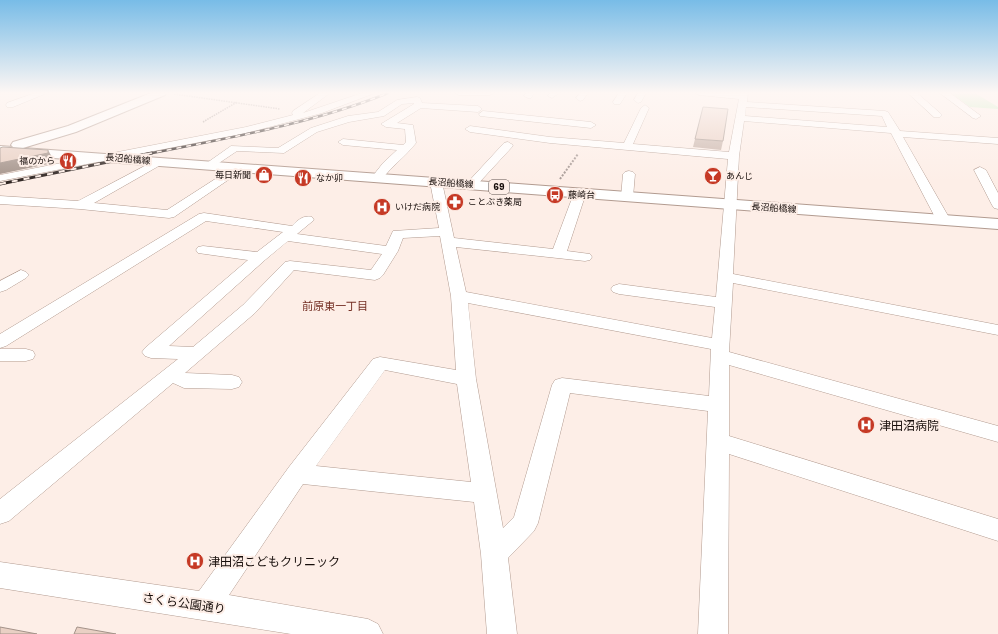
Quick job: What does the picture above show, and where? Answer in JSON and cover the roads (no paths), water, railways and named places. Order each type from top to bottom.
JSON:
[{"type":"main road","points":[[0,150],[72,129],[88,123]]},
{"type":"main road","name":"長沼船橋線","points":[[0,150],[998,224]]},
{"type":"street","points":[[0,178],[246,130],[274,123]]},
{"type":"street","points":[[209,165],[235,148],[280,151],[314,130],[337,123]]},
{"type":"street","points":[[377,123],[410,127],[411,143],[387,165],[378,177]]},
{"type":"street","points":[[550,140],[564,123]]},
{"type":"street","points":[[569,123],[591,125]]},
{"type":"street","points":[[627,147],[638,123]]},
{"type":"street","points":[[712,634],[718,405],[730,205],[734,156],[739,123]]},
{"type":"street","points":[[791,123],[998,141]]},
{"type":"street","points":[[890,123],[944,221]]},
{"type":"street","points":[[470,129],[550,140],[627,147],[673,154],[734,156]]},
{"type":"street","points":[[949,137],[957,147]]},
{"type":"street","points":[[343,142],[407,148]]},
{"type":"street","points":[[472,184],[508,145]]},
{"type":"street","points":[[80,205],[160,161]]},
{"type":"street","points":[[0,200],[80,205],[169,214],[241,167]]},
{"type":"street","points":[[980,170],[998,206]]},
{"type":"street","points":[[627,197],[629,174]]},
{"type":"street","points":[[436,182],[459,296],[466,379],[494,554],[502,634]]},
{"type":"street","points":[[559,254],[580,193]]},
{"type":"street","points":[[0,342],[204,218],[391,251]]},
{"type":"street","points":[[196,353],[151,352],[260,257],[307,220]]},
{"type":"street","points":[[0,513],[172,374],[249,309],[290,264],[375,275],[391,251],[398,234],[447,237],[585,257]]},
{"type":"street","points":[[203,250],[260,257]]},
{"type":"street","points":[[0,287],[21,275]]},
{"type":"street","points":[[726,277],[998,330]]},
{"type":"street","points":[[619,289],[724,304]]},
{"type":"street","points":[[459,296],[721,351],[998,434]]},
{"type":"street","points":[[0,355],[26,355]]},
{"type":"street","points":[[205,606],[297,474],[380,363],[466,379]]},
{"type":"street","points":[[172,374],[184,380],[232,382]]},
{"type":"street","points":[[494,554],[525,523],[562,385],[718,405]]},
{"type":"street","points":[[718,442],[998,530]]},
{"type":"street","points":[[297,474],[483,492]]},
{"type":"street","name":"さくら公園通り","points":[[0,575],[205,606],[368,634]]},
{"type":"railway","points":[[149,154],[239,136],[296,123]]},
{"type":"railway","points":[[0,184],[149,154]]},
{"type":"place","name":"福のから","points":[[68,161]]},
{"type":"place","name":"毎日新聞","points":[[264,175]]},
{"type":"place","name":"あんじ","points":[[713,176]]},
{"type":"place","name":"なか卯","points":[[303,178]]},
{"type":"place","name":"藤崎台","points":[[555,195]]},
{"type":"place","name":"ことぶき薬局","points":[[455,202]]},
{"type":"place","name":"いけだ病院","points":[[382,207]]},
{"type":"place","name":"津田沼病院","points":[[866,425]]},
{"type":"place","name":"津田沼こどもクリニック","points":[[195,561]]},
{"type":"district","name":"前原東一丁目","points":[[335,306]]}]
